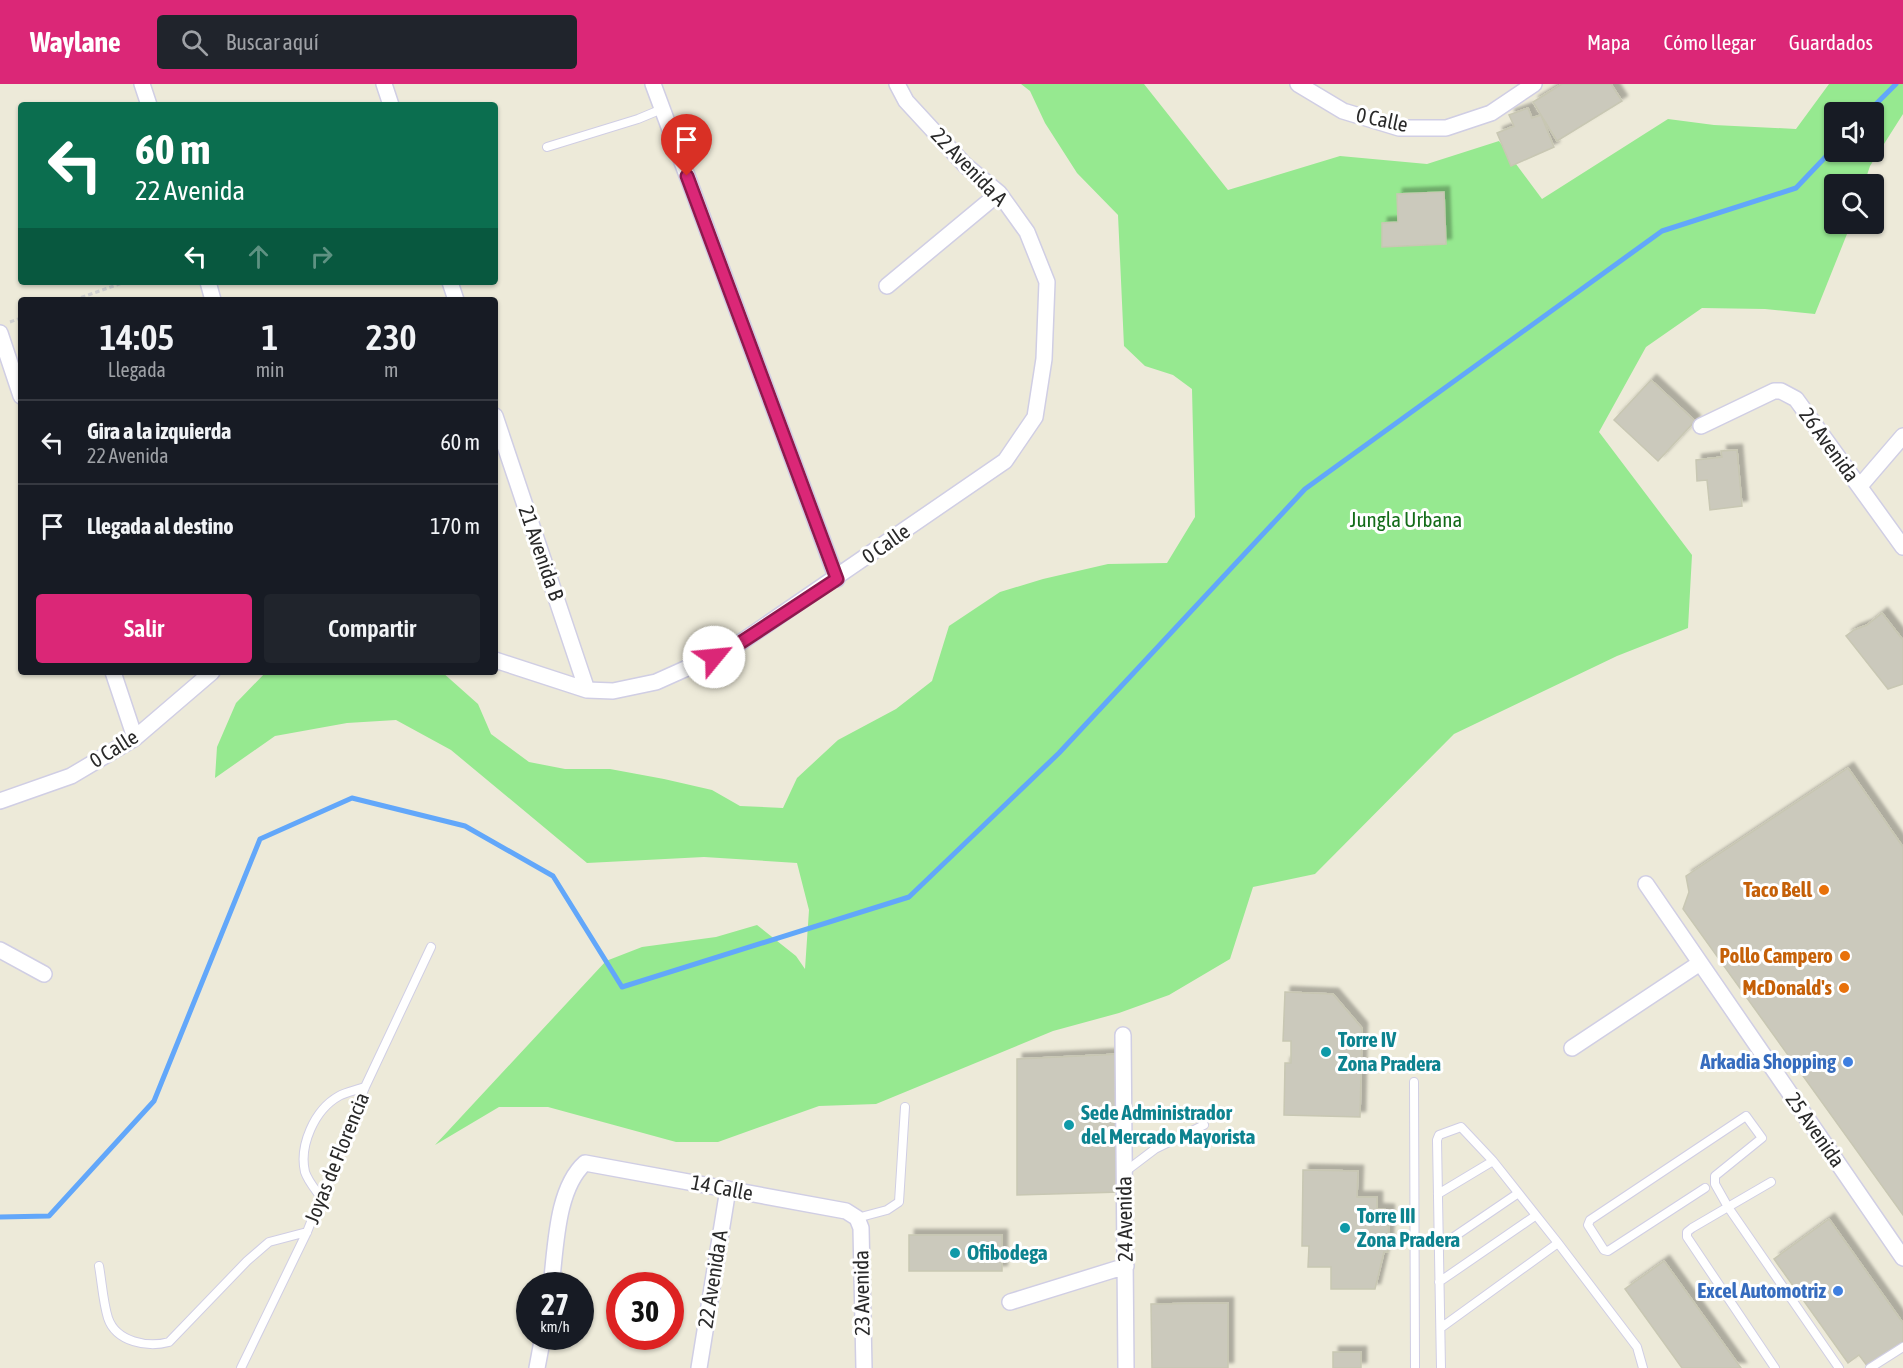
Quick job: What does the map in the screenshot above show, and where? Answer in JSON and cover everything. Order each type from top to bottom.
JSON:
[{"type":"street","points":[[142,84],[148,102]]},
{"type":"street","points":[[384,84],[390,102]]},
{"type":"street","points":[[653,84],[837,579]]},
{"type":"street","name":"22 Avenida A","points":[[897,84],[906,100],[965,165],[999,193],[1027,232],[1047,282],[1044,359]]},
{"type":"street","name":"0 Calle","points":[[1298,84],[1343,111],[1399,128],[1446,128],[1480,117],[1491,113],[1534,84]]},
{"type":"street","points":[[887,286],[999,193]]},
{"type":"street","points":[[0,333],[18,387]]},
{"type":"street","name":"0 Calle","points":[[498,661],[587,690],[613,691],[656,682],[734,647],[837,579],[1005,461],[1035,417],[1044,359]]},
{"type":"street","name":"26 Avenida","points":[[1701,426],[1774,391],[1781,391],[1796,399],[1903,547]]},
{"type":"street","name":"21 Avenida B","points":[[498,425],[587,690]]},
{"type":"street","points":[[1860,486],[1872,475],[1903,436]]},
{"type":"street","points":[[114,675],[135,738]]},
{"type":"street","name":"0 Calle","points":[[0,801],[71,776],[135,738],[208,675]]},
{"type":"street","name":"25 Avenida","points":[[1646,884],[1903,1257]]},
{"type":"street","points":[[0,950],[44,974]]},
{"type":"street","points":[[1572,1048],[1700,963]]},
{"type":"street","name":"24 Avenida","points":[[1123,1035],[1126,1368]]},
{"type":"street","name":"14 Calle","points":[[553,1272],[566,1187],[575,1172],[585,1162],[846,1211],[857,1218]]},
{"type":"street","name":"22 Avenida A","points":[[699,1368],[728,1189]]},
{"type":"street","name":"23 Avenida","points":[[857,1218],[861,1228],[864,1368]]},
{"type":"street","points":[[1010,1302],[1126,1266]]},
{"type":"street","points":[[537,1368],[540,1350]]},
{"type":"lane","points":[[547,147],[638,119],[662,109]]},
{"type":"lane","name":"Joyas de Florencia","points":[[242,1368],[307,1232],[365,1087],[431,947]]},
{"type":"lane","points":[[1414,1082],[1415,1368]]},
{"type":"lane","points":[[320,1196],[306,1175],[303,1156],[309,1132],[320,1113],[338,1096],[365,1087]]},
{"type":"lane","points":[[857,1218],[887,1210],[899,1202],[905,1107]]},
{"type":"lane","points":[[1705,1188],[1608,1251],[1604,1250],[1588,1225],[1590,1220],[1748,1116],[1762,1138],[1713,1179],[1728,1207],[1839,1368]]},
{"type":"lane","points":[[1124,1172],[1155,1149],[1204,1125]]},
{"type":"lane","points":[[1441,1368],[1439,1135],[1461,1127],[1493,1161],[1637,1347],[1643,1368]]},
{"type":"lane","points":[[1438,1194],[1493,1161]]},
{"type":"lane","points":[[1771,1182],[1692,1228],[1687,1232],[1687,1237],[1776,1368]]},
{"type":"lane","points":[[1439,1247],[1517,1194]]},
{"type":"lane","points":[[1439,1282],[1535,1216]]},
{"type":"lane","points":[[99,1266],[108,1320],[119,1333],[137,1342],[154,1346],[169,1342],[248,1260],[269,1242],[307,1232]]},
{"type":"lane","points":[[1442,1328],[1558,1243]]},
{"type":"lane","points":[[1870,1368],[1903,1347]]},
{"type":"path","points":[[82,297],[116,285]]},
{"type":"green space","name":"Jungla Urbana","points":[[1021,84],[1144,84],[1228,190],[1340,156],[1427,164],[1499,141],[1542,199],[1668,119],[1714,125],[1796,129],[1829,84],[1903,84],[1903,114],[1884,144],[1884,102],[1824,102],[1824,162],[1873,162],[1867,174],[1824,174],[1824,234],[1847,234],[1815,314],[1765,309],[1702,308],[1646,347],[1599,432],[1692,555],[1688,628],[1617,656],[1454,734],[1315,874],[1253,887],[1230,959],[1169,995],[1119,1013],[1053,1031],[876,1104],[819,1106],[718,1142],[676,1142],[548,1107],[499,1107],[435,1145],[606,961],[642,947],[716,937],[757,925],[796,956],[805,969],[809,910],[797,863],[704,857],[587,863],[451,750],[396,720],[347,723],[275,736],[215,778],[217,747],[236,703],[263,675],[445,675],[478,704],[491,734],[529,762],[565,769],[610,769],[712,790],[740,806],[783,808],[797,778],[838,740],[896,709],[932,681],[949,626],[1000,592],[1043,579],[1108,564],[1167,563],[1195,517],[1192,389],[1173,375],[1145,366],[1124,346],[1118,215],[1077,173],[1045,123],[1030,91]]},
{"type":"building","points":[[1562,84],[1611,84],[1622,101],[1557,141],[1533,102]]},
{"type":"building","points":[[1528,108],[1532,118],[1541,115],[1554,147],[1511,166],[1497,133],[1514,126],[1509,115]]},
{"type":"building","points":[[1444,192],[1446,244],[1382,247],[1382,223],[1398,222],[1397,194]]},
{"type":"building","points":[[1651,380],[1695,421],[1658,461],[1614,420]]},
{"type":"building","points":[[1737,450],[1742,506],[1710,510],[1707,480],[1697,481],[1696,460],[1722,457],[1721,451]]},
{"type":"building","points":[[1882,613],[1903,640],[1903,684],[1888,689],[1846,636],[1867,625]]},
{"type":"building","name":"Arkadia Shopping","points":[[1848,768],[1903,847],[1903,1215],[1683,909],[1689,892],[1686,876]]},
{"type":"building","name":"Torre IV Zona Pradera","points":[[1285,992],[1333,994],[1362,1028],[1360,1117],[1284,1115],[1285,1063],[1291,1063],[1291,1041],[1283,1041]]},
{"type":"building","name":"Sede Administrador del Mercado Mayorista","points":[[1120,1054],[1121,1192],[1017,1195],[1017,1059]]},
{"type":"building","name":"Torre III Zona Pradera","points":[[1303,1170],[1358,1171],[1357,1197],[1377,1197],[1377,1209],[1389,1210],[1388,1252],[1384,1252],[1375,1289],[1331,1289],[1331,1267],[1308,1267],[1309,1246],[1302,1246]]},
{"type":"building","name":"Excel Automotriz","points":[[1829,1219],[1903,1323],[1903,1342],[1868,1367],[1859,1355],[1848,1363],[1774,1259]]},
{"type":"building","name":"Ofibodega","points":[[909,1235],[1002,1235],[1002,1271],[909,1271]]},
{"type":"building","name":"Excel Automotriz","points":[[1664,1261],[1741,1368],[1682,1368],[1625,1289]]},
{"type":"building","points":[[1228,1303],[1228,1368],[1152,1368],[1151,1304]]},
{"type":"building","points":[[1333,1352],[1361,1352],[1361,1368],[1333,1368]]},
{"type":"waterway","points":[[1878,102],[1896,84]]},
{"type":"waterway","points":[[0,1217],[49,1216],[154,1101],[260,839],[352,798],[465,826],[553,876],[622,987],[909,897],[1059,753],[1305,489],[1662,231],[1796,188],[1824,159]]},
{"type":"place","name":"Taco Bell","points":[[1824,890]]},
{"type":"place","name":"Pollo Campero","points":[[1845,956]]},
{"type":"place","name":"McDonald's","points":[[1844,988]]},
{"type":"place","name":"Torre IV Zona Pradera","points":[[1326,1052]]},
{"type":"place","name":"Arkadia Shopping","points":[[1848,1062]]},
{"type":"place","name":"Sede Administrador del Mercado Mayorista","points":[[1069,1125]]},
{"type":"place","name":"Torre III Zona Pradera","points":[[1345,1228]]},
{"type":"place","name":"Ofibodega","points":[[955,1253]]},
{"type":"place","name":"Excel Automotriz","points":[[1838,1291]]},
{"type":"route","points":[[687,176],[837,579],[734,647],[714,657]]}]
